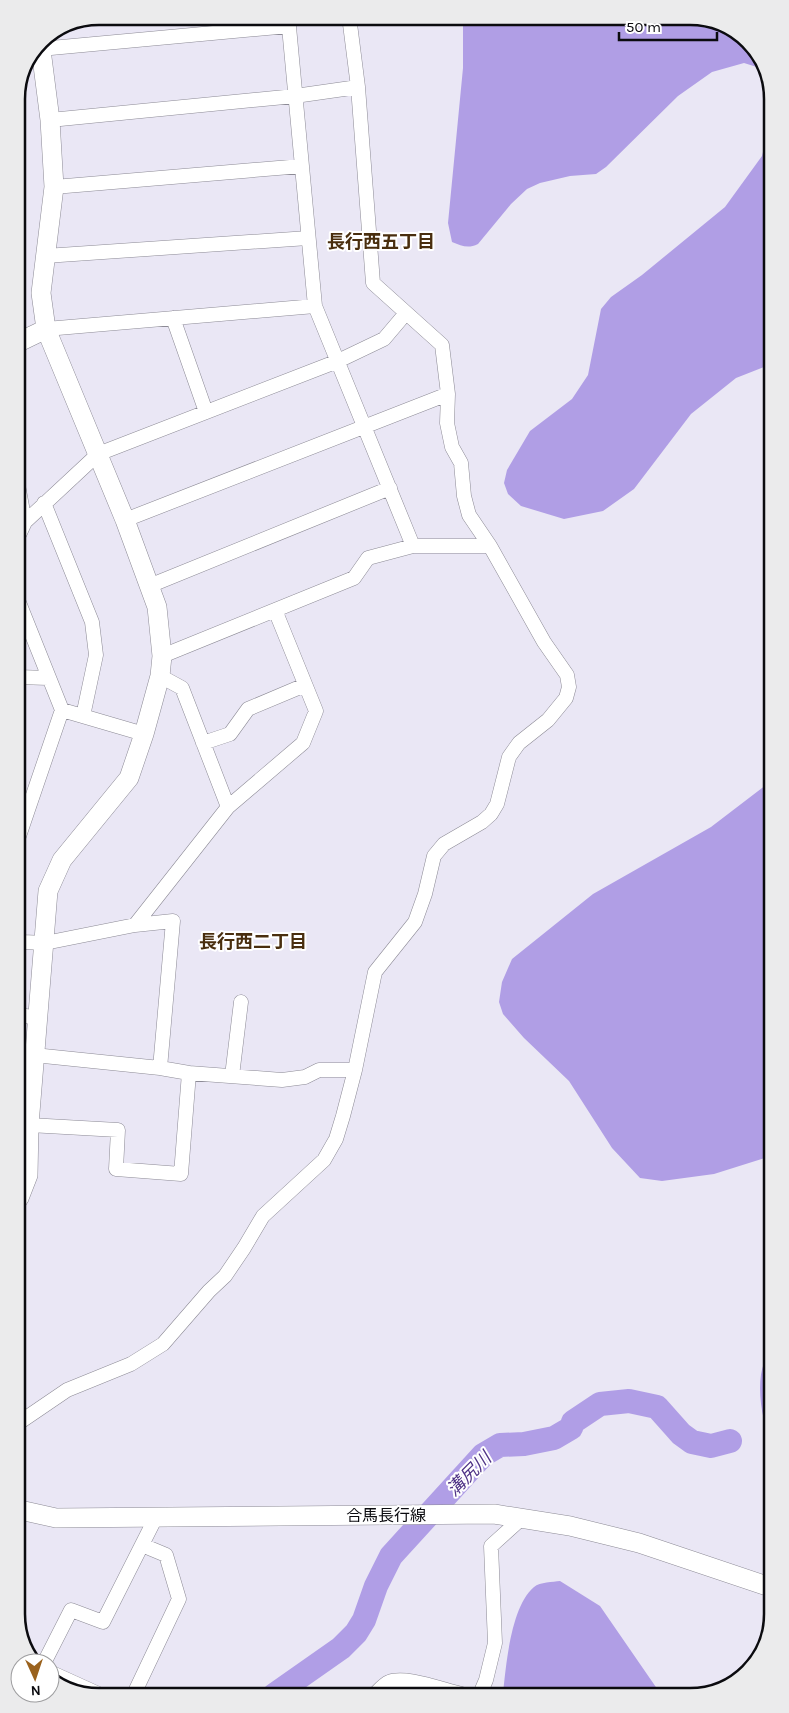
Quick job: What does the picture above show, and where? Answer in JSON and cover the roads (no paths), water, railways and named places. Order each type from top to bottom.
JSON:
[{"type":"street","points":[[48,45],[248,25]]},
{"type":"street","points":[[288,25],[315,306],[413,546]]},
{"type":"street","points":[[25,1419],[67,1390],[131,1364],[163,1344],[209,1291],[225,1276],[263,1216],[324,1160],[336,1139],[355,1070],[375,972],[415,922],[425,894],[434,856],[444,844],[482,822],[491,814],[497,804],[509,757],[519,743],[548,720],[566,698],[569,687],[567,674],[544,642],[490,546],[469,515],[464,496],[461,463],[452,447],[447,423],[448,394],[442,345],[372,282],[358,86],[350,25]]},
{"type":"street","points":[[25,1184],[28,1175],[29,1125],[48,891],[62,860],[129,778],[144,734],[160,676],[162,656],[157,607],[125,520],[46,329],[41,293],[54,187],[50,120],[40,54]]},
{"type":"street","points":[[50,120],[295,96],[358,86]]},
{"type":"street","points":[[54,187],[302,166]]},
{"type":"street","points":[[45,256],[308,238]]},
{"type":"street","points":[[25,339],[46,329],[315,306]]},
{"type":"street","points":[[25,522],[98,454],[338,361],[384,339],[406,312]]},
{"type":"street","points":[[173,318],[206,412]]},
{"type":"street","points":[[125,520],[448,394]]},
{"type":"street","points":[[149,586],[390,488]]},
{"type":"street","points":[[44,504],[92,622],[96,654],[83,716]]},
{"type":"street","points":[[162,656],[354,578],[368,558],[413,546],[490,546]]},
{"type":"street","points":[[135,925],[228,806],[303,743],[316,711],[275,610]]},
{"type":"street","points":[[25,618],[62,710],[25,818]]},
{"type":"street","points":[[160,676],[182,688],[228,806]]},
{"type":"street","points":[[25,677],[48,678]]},
{"type":"street","points":[[203,743],[230,734],[248,709],[304,685]]},
{"type":"street","points":[[62,710],[144,734]]},
{"type":"street","points":[[25,942],[45,943],[135,925],[172,921],[160,1068]]},
{"type":"street","points":[[232,1076],[241,1002]]},
{"type":"street","points":[[25,1016],[38,1018]]},
{"type":"street","points":[[34,1055],[160,1068],[189,1073],[282,1080],[306,1077],[319,1070],[355,1070]]},
{"type":"street","points":[[29,1125],[118,1130],[116,1169],[180,1174],[189,1073]]},
{"type":"street","name":"合馬長行線","points":[[25,1511],[56,1518],[494,1514],[570,1526],[639,1543],[764,1585]]},
{"type":"street","points":[[49,1653],[71,1610],[103,1622],[156,1517]]},
{"type":"street","points":[[483,1688],[495,1643],[491,1546],[522,1518]]},
{"type":"street","points":[[137,1688],[179,1599],[166,1555],[142,1545]]},
{"type":"street","points":[[60,1677],[81,1686]]},
{"type":"street","points":[[382,1688],[388,1682],[412,1680],[437,1688]]},
{"type":"waterway","name":"溝尻川","points":[[284,1688],[341,1648],[356,1633],[364,1620],[376,1586],[391,1556],[483,1455],[500,1445],[524,1444],[554,1438],[571,1428],[573,1422],[600,1404],[629,1401],[657,1407],[681,1434],[692,1442],[711,1446],[730,1441]]},
{"type":"district","name":"長行西五丁目","points":[[381,242]]},
{"type":"district","name":"長行西二丁目","points":[[253,942]]}]
